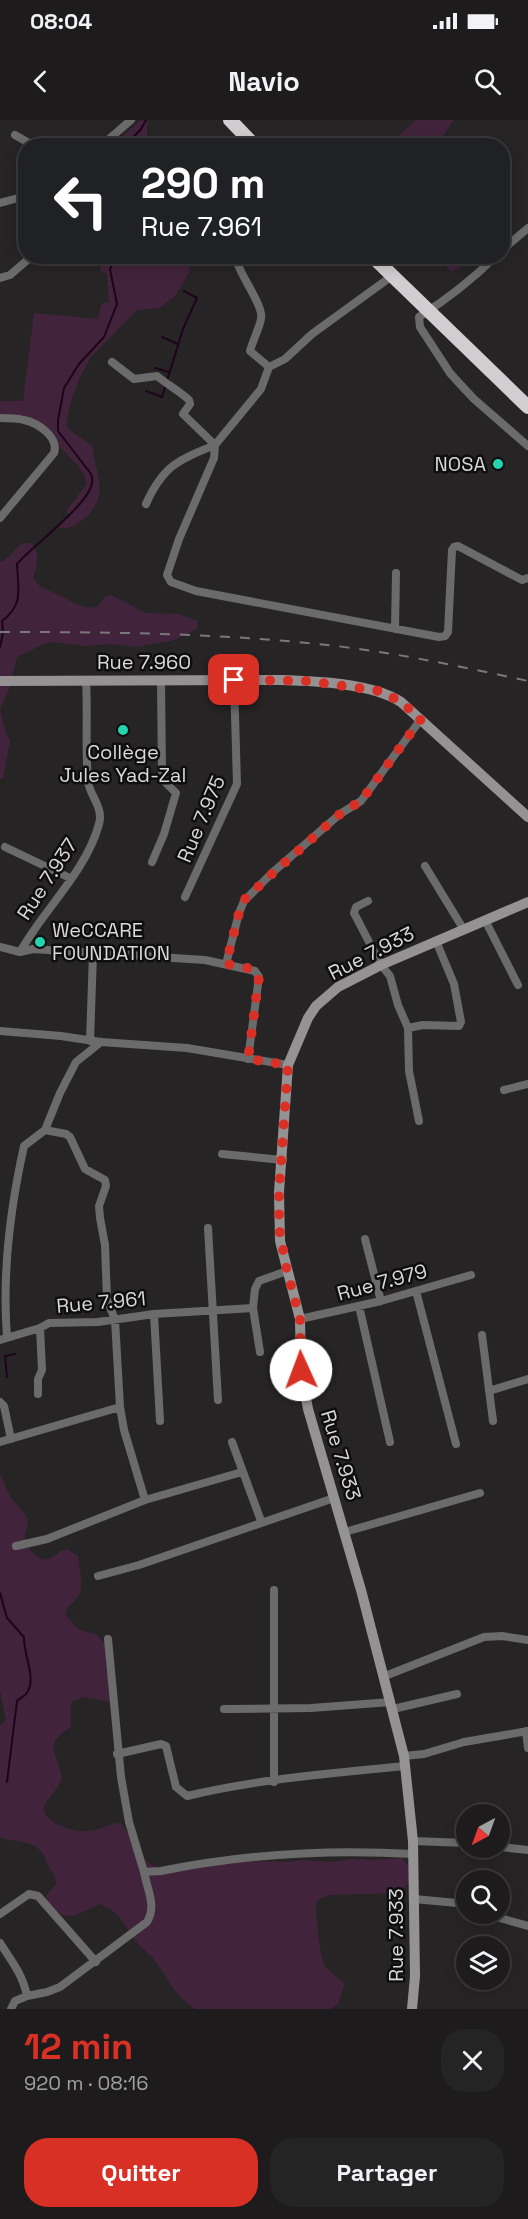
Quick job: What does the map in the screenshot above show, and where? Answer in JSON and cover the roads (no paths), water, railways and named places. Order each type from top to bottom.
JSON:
[{"type":"highway","points":[[230,120],[247,138]]},
{"type":"highway","points":[[380,264],[528,407]]},
{"type":"street","points":[[110,138],[131,120]]},
{"type":"street","points":[[15,135],[20,138]]},
{"type":"street","points":[[0,203],[18,198]]},
{"type":"street","points":[[510,243],[528,228]]},
{"type":"street","points":[[0,278],[10,275],[23,264]]},
{"type":"street","points":[[238,264],[250,291],[256,297],[262,317],[250,351],[269,367]]},
{"type":"street","points":[[488,264],[447,300],[419,317],[420,327],[450,373],[474,399],[528,446]]},
{"type":"street","points":[[146,504],[154,486],[170,466],[215,445],[261,389],[269,367],[285,359],[312,334],[392,276]]},
{"type":"street","points":[[112,362],[134,379],[157,376],[169,386],[178,389],[190,404],[183,414],[215,445],[214,459],[168,566],[167,575],[171,582],[180,587],[439,637],[445,636],[448,632],[454,547],[458,546],[522,580],[528,578]]},
{"type":"street","points":[[0,418],[33,423],[45,431],[56,447],[54,453],[0,518]]},
{"type":"street","points":[[395,629],[396,573]]},
{"type":"street","name":"Rue 7.937","points":[[20,952],[28,937],[84,859],[99,823],[99,809],[88,781],[86,680]]},
{"type":"street","name":"Rue 7.975","points":[[185,897],[237,784],[234,680]]},
{"type":"street","name":"Rue 7.960","points":[[0,681],[308,681],[380,691],[401,702],[421,719],[528,817]]},
{"type":"street","points":[[152,861],[164,834],[177,794],[164,781],[162,775],[161,681]]},
{"type":"street","points":[[226,964],[244,900],[340,814],[361,801],[421,719]]},
{"type":"street","points":[[5,847],[70,878]]},
{"type":"street","points":[[425,866],[464,930]]},
{"type":"street","points":[[368,901],[356,907],[354,913],[381,965],[392,980],[398,1005],[408,1028],[409,1071],[419,1121]]},
{"type":"street","name":"Rue 7.933","points":[[412,2009],[415,1976],[413,1841],[405,1761],[385,1676],[345,1533],[314,1434],[301,1370],[300,1319],[280,1241],[279,1214],[288,1065],[302,1030],[316,1006],[338,987],[381,965],[486,922],[528,902]]},
{"type":"street","points":[[486,922],[518,985]]},
{"type":"street","points":[[408,1028],[423,1025],[459,1026],[461,1022],[454,984],[436,941]]},
{"type":"street","points":[[0,947],[20,952]]},
{"type":"street","name":"Rue 7.937","points":[[20,952],[33,949],[205,960],[255,971],[259,977],[248,1059]]},
{"type":"street","points":[[90,1041],[93,954]]},
{"type":"street","points":[[0,1031],[186,1048],[288,1065]]},
{"type":"street","name":"Rue 7.961","points":[[101,1042],[76,1062],[60,1093],[45,1131],[24,1146],[3,1253],[4,1339],[40,1329],[49,1323],[115,1320],[213,1309],[253,1308]]},
{"type":"street","points":[[504,1090],[528,1084]]},
{"type":"street","points":[[45,1131],[66,1134],[70,1137],[85,1169],[105,1180],[106,1186],[99,1206],[105,1245],[107,1299],[115,1320],[120,1407],[124,1430],[145,1500]]},
{"type":"street","points":[[222,1154],[283,1160]]},
{"type":"street","points":[[208,1228],[218,1400]]},
{"type":"street","points":[[365,1239],[381,1301]]},
{"type":"street","points":[[260,1352],[253,1308],[255,1289],[259,1281],[287,1271]]},
{"type":"street","name":"Rue 7.979","points":[[300,1319],[381,1301],[471,1275]]},
{"type":"street","points":[[416,1291],[456,1444]]},
{"type":"street","points":[[359,1306],[390,1442]]},
{"type":"street","points":[[154,1314],[160,1421]]},
{"type":"street","points":[[38,1394],[38,1378],[42,1370],[40,1329]]},
{"type":"street","points":[[482,1335],[493,1421]]},
{"type":"street","points":[[489,1391],[528,1379]]},
{"type":"street","points":[[0,1402],[4,1406],[11,1439]]},
{"type":"street","points":[[0,1442],[120,1407]]},
{"type":"street","points":[[232,1442],[261,1521]]},
{"type":"street","points":[[16,1546],[47,1539],[145,1500],[242,1472]]},
{"type":"street","points":[[345,1533],[480,1493]]},
{"type":"street","points":[[98,1576],[334,1498]]},
{"type":"street","points":[[274,1590],[274,1782]]},
{"type":"street","points":[[385,1676],[484,1637],[502,1636],[528,1640]]},
{"type":"street","points":[[11,2009],[15,2001],[60,1988],[147,1923],[152,1915],[153,1906],[129,1822],[117,1754],[108,1639]]},
{"type":"street","points":[[224,1709],[392,1705],[457,1694]]},
{"type":"street","points":[[117,1754],[161,1744],[166,1746],[176,1787],[187,1796],[228,1786],[274,1782],[405,1761],[464,1742],[527,1731],[528,1748]]},
{"type":"street","points":[[413,1841],[456,1843]]},
{"type":"street","points":[[510,1848],[528,1850]]},
{"type":"street","points":[[144,1872],[272,1854],[323,1852],[413,1854]]},
{"type":"street","points":[[0,1914],[29,1894],[38,1896],[96,1962]]},
{"type":"street","points":[[414,1899],[456,1903]]},
{"type":"street","points":[[510,1921],[528,1926]]},
{"type":"street","points":[[0,1943],[19,1972],[27,1996]]},
{"type":"waterway","points":[[133,138],[146,120]]},
{"type":"waterway","points":[[0,647],[3,632],[2,621],[14,609],[17,602],[17,564],[71,514],[81,503],[92,483],[91,474],[58,431],[58,420],[64,388],[79,364],[104,337],[117,304],[110,269],[112,264]]},
{"type":"waterway","points":[[146,391],[162,397],[183,329],[197,298],[184,291]]},
{"type":"waterway","points":[[162,337],[178,344]]},
{"type":"waterway","points":[[155,368],[169,372]]},
{"type":"waterway","points":[[7,1377],[5,1356],[15,1354]]},
{"type":"waterway","points":[[0,1593],[7,1618],[24,1637],[31,1679],[27,1693],[17,1701],[7,1782]]},
{"type":"railway","points":[[0,632],[199,635],[278,640],[397,655],[528,681]]},
{"type":"place","name":"NOSA","points":[[498,464]]},
{"type":"place","name":"Collège Jules Yad-Zal","points":[[123,730]]},
{"type":"place","name":"WeCCARE FOUNDATION","points":[[40,942]]}]
